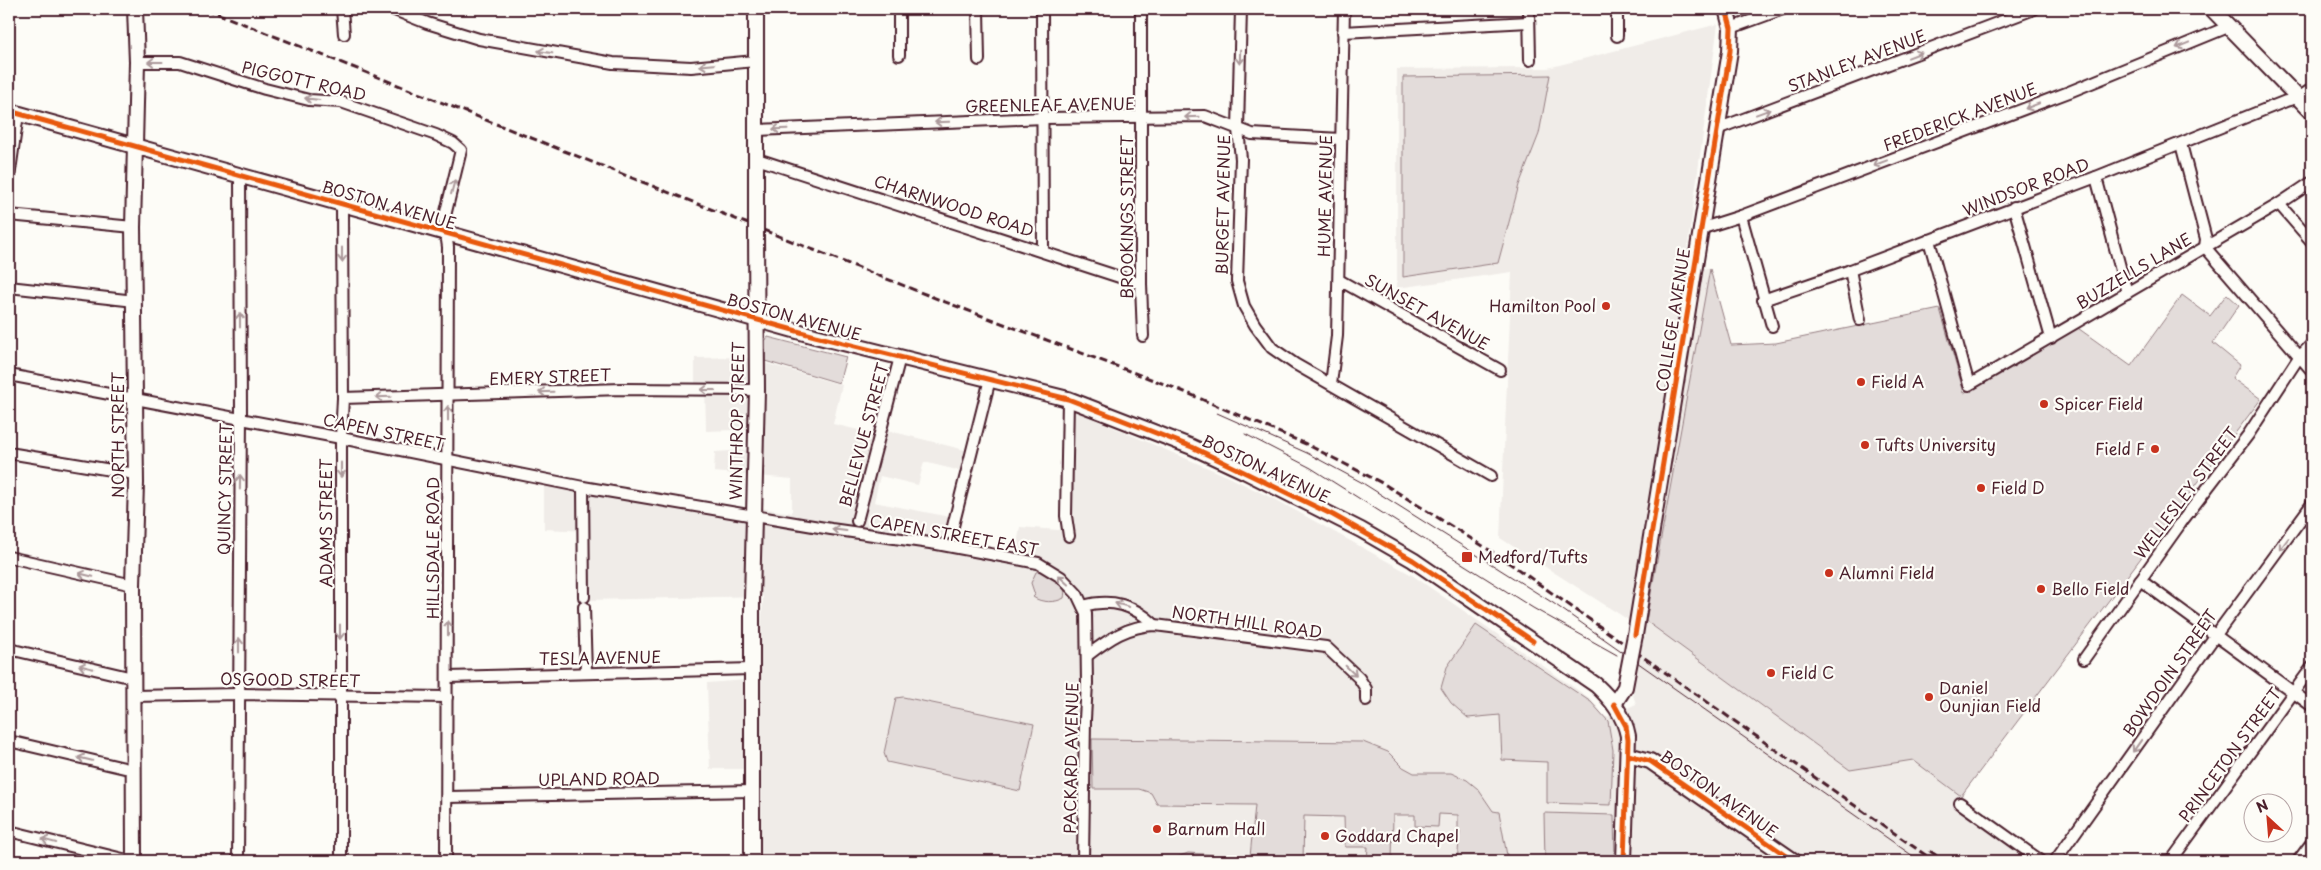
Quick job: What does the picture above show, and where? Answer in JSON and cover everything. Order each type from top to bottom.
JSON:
[{"type":"street","name":"NORTH STREET","points":[[132,861],[135,474],[133,227],[137,62],[135,9]]},
{"type":"street","points":[[342,9],[344,34]]},
{"type":"street","points":[[392,9],[427,23],[479,39],[613,63],[691,67],[756,61]]},
{"type":"street","name":"WINTHROP STREET","points":[[752,861],[753,517],[757,390],[756,9]]},
{"type":"street","points":[[899,9],[899,54]]},
{"type":"street","points":[[978,9],[979,60]]},
{"type":"street","points":[[1042,9],[1044,118],[1043,251]]},
{"type":"street","name":"BROOKINGS STREET","points":[[1142,9],[1141,284],[1143,336]]},
{"type":"street","name":"BURGET AVENUE","points":[[1241,9],[1238,129],[1241,159],[1237,281],[1240,295],[1255,325],[1272,348],[1294,364],[1491,476]]},
{"type":"street","name":"HUME AVENUE","points":[[1331,384],[1337,336],[1344,9]]},
{"type":"street","points":[[1529,9],[1530,60]]},
{"type":"street","points":[[1617,9],[1617,36]]},
{"type":"street","name":"COLLEGE AVENUE","points":[[1614,704],[1625,687],[1635,635],[1717,128],[1731,28],[1726,9]]},
{"type":"street","points":[[1731,28],[1783,9]]},
{"type":"street","name":"STANLEY AVENUE","points":[[1717,128],[2034,9]]},
{"type":"street","points":[[2212,9],[2312,112]]},
{"type":"street","points":[[1343,32],[1529,22]]},
{"type":"street","name":"FREDERICK AVENUE","points":[[1700,229],[1741,216],[2069,92],[2228,27]]},
{"type":"street","name":"PIGGOTT ROAD","points":[[137,62],[180,62],[265,89],[310,100],[341,102],[454,143],[462,152],[444,220],[446,234]]},
{"type":"street","name":"WINDSOR ROAD","points":[[1763,300],[1850,270],[2096,177],[2286,101],[2298,98],[2312,89]]},
{"type":"street","points":[[9,178],[14,113]]},
{"type":"street","name":"BOSTON AVENUE","points":[[14,113],[240,175],[342,206],[756,319],[1068,399],[1210,456],[1361,530],[1413,560],[1502,620],[1596,685],[1614,704]]},
{"type":"street","name":"GREENLEAF AVENUE","points":[[757,130],[1044,118],[1205,116],[1252,134],[1341,139]]},
{"type":"street","points":[[2181,144],[2206,239],[2205,246],[2312,371]]},
{"type":"street","name":"CHARNWOOD ROAD","points":[[757,159],[1141,284]]},
{"type":"street","name":"QUINCY STREET","points":[[238,861],[241,419],[240,175]]},
{"type":"street","points":[[2096,177],[2127,293]]},
{"type":"street","name":"BUZZELLS LANE","points":[[1929,240],[1969,385],[2279,204],[2312,182]]},
{"type":"street","points":[[2279,204],[2312,242]]},
{"type":"street","name":"ADAMS STREET","points":[[341,861],[342,206]]},
{"type":"street","points":[[2014,207],[2051,338]]},
{"type":"street","points":[[9,215],[133,227]]},
{"type":"street","points":[[1741,216],[1763,300],[1772,326]]},
{"type":"street","name":"HILLSDALE ROAD","points":[[446,234],[448,247],[449,461],[446,861]]},
{"type":"street","points":[[1850,270],[1860,320]]},
{"type":"street","name":"SUNSET AVENUE","points":[[1338,280],[1500,370]]},
{"type":"street","points":[[9,287],[135,301]]},
{"type":"street","name":"WELLESLEY STREET","points":[[2084,659],[2248,435],[2299,357],[2312,344]]},
{"type":"street","name":"BELLEVUE STREET","points":[[857,521],[900,357]]},
{"type":"street","name":"CAPEN STREET","points":[[9,375],[341,438],[583,487],[753,517]]},
{"type":"street","points":[[952,534],[990,379]]},
{"type":"street","name":"EMERY STREET","points":[[343,398],[622,389],[757,390]]},
{"type":"street","points":[[1068,399],[1066,516],[1069,536]]},
{"type":"street","points":[[9,453],[135,474]]},
{"type":"street","points":[[583,487],[586,673]]},
{"type":"street","name":"BOWDOIN STREET","points":[[2055,861],[2215,636],[2312,504]]},
{"type":"street","name":"CAPEN STREET EAST","points":[[753,517],[937,544],[1038,563],[1062,577],[1077,594],[1086,613],[1088,656]]},
{"type":"street","points":[[9,557],[134,585]]},
{"type":"street","points":[[2140,580],[2312,706]]},
{"type":"street","name":"NORTH HILL ROAD","points":[[1083,606],[1118,603],[1141,612],[1155,625]]},
{"type":"street","name":"NORTH HILL ROAD","points":[[1088,656],[1122,632],[1142,626],[1155,625],[1326,647],[1358,678],[1366,689],[1366,700]]},
{"type":"street","points":[[9,649],[133,678]]},
{"type":"street","name":"PACKARD AVENUE","points":[[1083,861],[1088,656]]},
{"type":"street","name":"PRINCETON STREET","points":[[2172,861],[2312,667]]},
{"type":"street","name":"TESLA AVENUE","points":[[448,677],[752,669]]},
{"type":"street","name":"OSGOOD STREET","points":[[133,696],[239,694],[447,698]]},
{"type":"street","points":[[1614,704],[1626,726],[1628,755],[1624,861]]},
{"type":"street","points":[[9,742],[133,770]]},
{"type":"street","name":"BOSTON AVENUE","points":[[1628,755],[1650,761],[1794,861]]},
{"type":"street","name":"UPLAND ROAD","points":[[447,797],[752,791]]},
{"type":"street","points":[[1960,803],[2041,861]]},
{"type":"street","points":[[9,831],[132,861]]},
{"type":"street","points":[[2298,861],[2309,853],[2312,842]]},
{"type":"shaded area","name":"Tufts University","points":[[1718,24],[1685,266],[1710,269],[1731,345],[1776,343],[1940,309],[1964,393],[2075,326],[2131,366],[2182,295],[2211,316],[2227,294],[2239,305],[2213,343],[2240,365],[2232,378],[2261,399],[1961,795],[1994,820],[1991,830],[2034,861],[760,861],[757,769],[710,769],[707,683],[759,679],[763,596],[588,600],[587,531],[544,529],[544,483],[760,518],[761,508],[792,513],[792,479],[714,472],[715,452],[764,449],[764,429],[706,431],[705,384],[695,384],[695,358],[744,357],[842,385],[833,424],[867,432],[890,431],[965,450],[961,471],[924,462],[918,485],[880,476],[874,502],[950,517],[942,552],[1014,564],[1020,527],[1058,530],[1069,527],[1070,409],[1227,476],[1280,502],[1412,575],[1592,700],[1605,717],[1613,715],[1636,704],[1633,695],[1644,635],[1627,619],[1500,538],[1512,272],[1397,288],[1397,69],[1548,68]]},
{"type":"shaded area","points":[[1550,75],[1539,134],[1519,185],[1498,263],[1403,277],[1403,77]]},
{"type":"shaded area","points":[[1710,269],[1731,345],[1776,343],[1940,309],[1964,393],[2075,326],[2131,366],[2182,295],[2210,316],[2227,294],[2239,305],[2213,343],[2240,365],[2232,378],[2261,399],[1961,796],[1913,760],[1850,770],[1646,621]]},
{"type":"shaded area","points":[[768,337],[846,357],[839,383],[765,361],[765,341]]},
{"type":"shaded area","points":[[1040,571],[1054,576],[1061,583],[1065,593],[1064,598],[1048,602],[1033,597],[1035,595],[1031,583],[1036,572]]},
{"type":"shaded area","points":[[1476,625],[1591,702],[1608,721],[1613,750],[1611,805],[1547,803],[1547,762],[1502,760],[1500,715],[1468,718],[1451,703],[1441,688],[1447,667]]},
{"type":"shaded area","points":[[903,697],[1034,724],[1020,791],[887,762],[884,753],[896,698]]},
{"type":"shaded area","points":[[1092,739],[1363,742],[1388,752],[1403,767],[1414,773],[1451,773],[1467,780],[1478,789],[1493,811],[1499,812],[1508,861],[1457,861],[1460,832],[1458,831],[1458,815],[1439,814],[1438,827],[1415,826],[1415,815],[1393,815],[1392,861],[1367,861],[1368,847],[1345,847],[1344,817],[1304,816],[1303,861],[1167,861],[1188,853],[1250,857],[1255,805],[1157,804],[1151,793],[1139,789],[1093,789]]},
{"type":"shaded area","points":[[1544,813],[1614,815],[1615,861],[1545,861]]},
{"type":"tram line","points":[[1217,413],[1307,453],[1361,482],[1553,603],[1920,861]]},
{"type":"tram line","points":[[1245,434],[1311,468],[1533,608],[1617,655]]},
{"type":"railway","points":[[206,9],[940,300],[1180,390],[1306,444],[1384,484],[1502,558],[1934,861]]},
{"type":"railway","points":[[1930,851],[1944,861]]},
{"type":"cycle path","points":[[1635,635],[1730,51],[1731,28],[1726,9]]},
{"type":"cycle path","points":[[9,111],[815,336],[1068,399],[1192,447],[1333,515],[1413,560],[1533,641]]},
{"type":"cycle path","points":[[1614,704],[1626,726],[1628,740],[1624,861]]},
{"type":"cycle path","points":[[1628,755],[1650,761],[1794,861]]},
{"type":"place","name":"Hamilton Pool","points":[[1606,306]]},
{"type":"place","name":"Field A","points":[[1861,382]]},
{"type":"place","name":"Spicer Field","points":[[2044,404]]},
{"type":"place","name":"Tufts University","points":[[1865,445]]},
{"type":"place","name":"Field F","points":[[2155,449]]},
{"type":"place","name":"Field D","points":[[1981,488]]},
{"type":"place","name":"Medford/Tufts","points":[[1467,557]]},
{"type":"place","name":"Alumni Field","points":[[1829,573]]},
{"type":"place","name":"Bello Field","points":[[2041,589]]},
{"type":"place","name":"Field C","points":[[1771,673]]},
{"type":"place","name":"Daniel Ounjian Field","points":[[1929,697]]},
{"type":"place","name":"Barnum Hall","points":[[1157,829]]},
{"type":"place","name":"Goddard Chapel","points":[[1325,836]]}]
